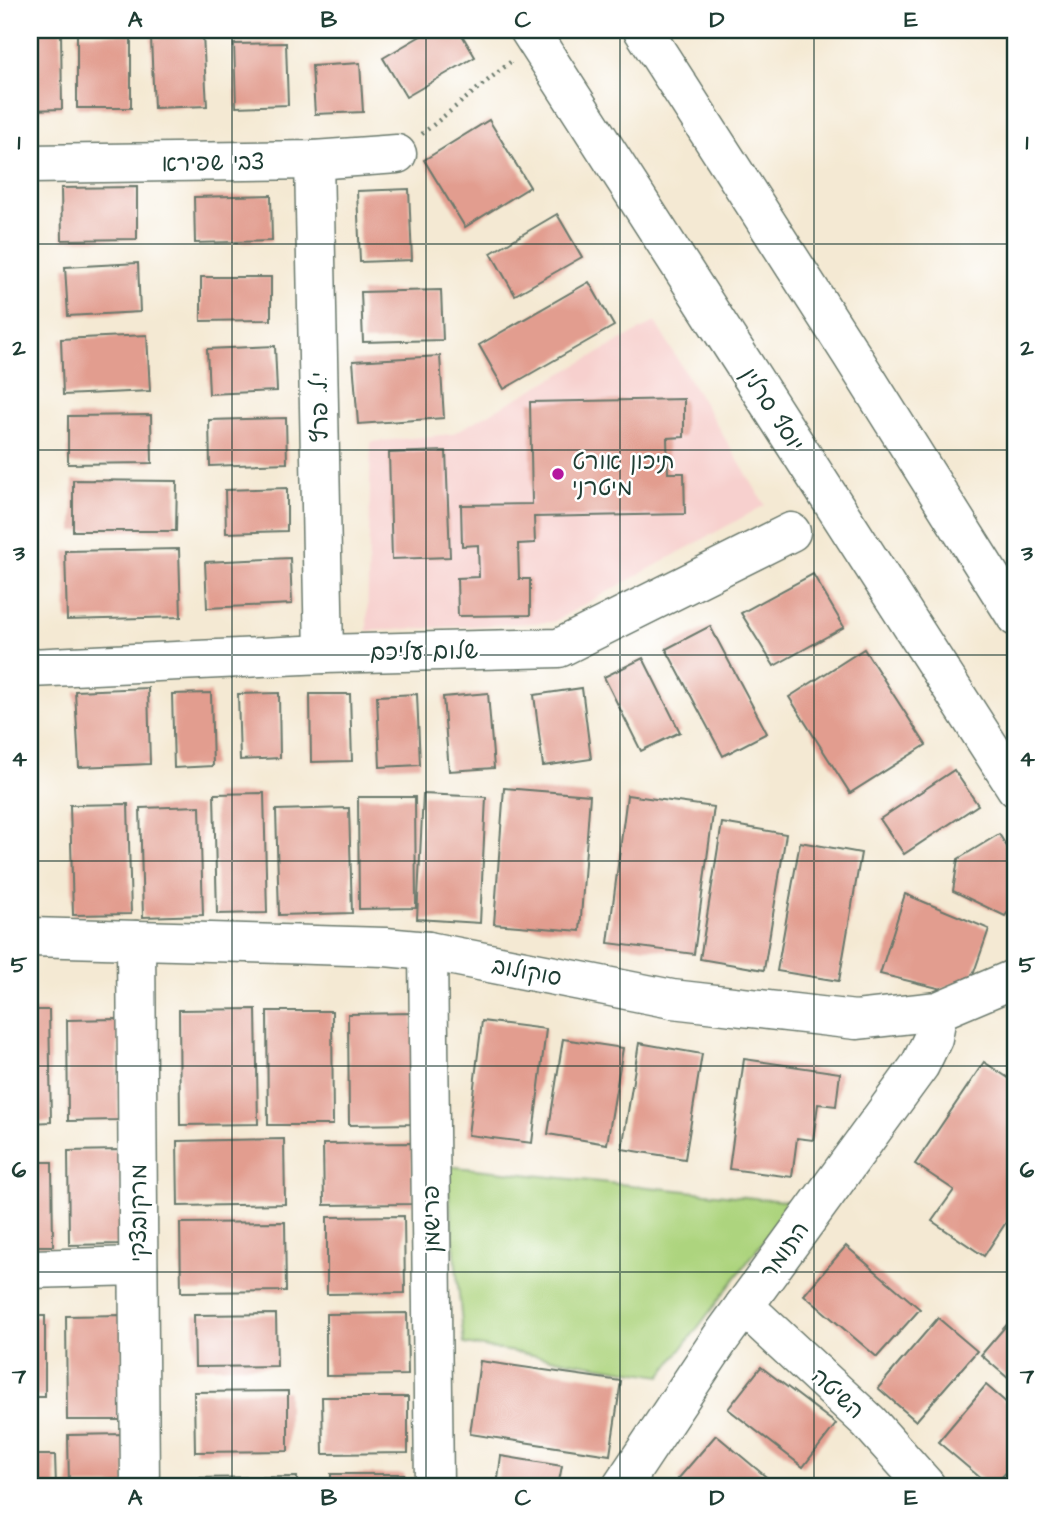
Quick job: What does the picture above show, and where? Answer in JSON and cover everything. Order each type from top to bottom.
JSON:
[{"type":"street","points":[[643,30],[1016,617]]},
{"type":"street","name":"יוסף סרלין","points":[[533,35],[1016,788]]},
{"type":"street","name":"צבי שפירא","points":[[30,164],[314,160],[397,154]]},
{"type":"street","name":"י.ל. פרץ","points":[[314,160],[324,654]]},
{"type":"street","name":"שלום עליכם","points":[[30,668],[324,654],[559,648],[791,532]]},
{"type":"street","points":[[30,927],[30,937]]},
{"type":"street","name":"סוקולוב","points":[[30,937],[385,947],[428,951],[685,1000],[856,1020],[937,1012],[1016,978]]},
{"type":"street","name":"מרקובצקי","points":[[135,940],[140,1486]]},
{"type":"street","name":"פרישמן","points":[[428,951],[434,1486]]},
{"type":"street","name":"התומר","points":[[622,1486],[744,1306],[920,1065],[933,1038],[937,1012]]},
{"type":"street","points":[[30,1269],[138,1266]]},
{"type":"street","name":"השיטה","points":[[744,1306],[869,1422],[926,1486]]},
{"type":"path","points":[[397,154],[533,35]]},
{"type":"shaded area","name":"תיכון אורט מיטרני","points":[[655,322],[765,505],[553,622],[367,631],[371,442],[452,434]]},
{"type":"green space","points":[[446,1166],[793,1202],[661,1376],[464,1344]]},
{"type":"building","points":[[30,30],[61,30],[62,109],[30,110]]},
{"type":"building","points":[[431,30],[459,30],[475,57],[406,97],[383,58]]},
{"type":"building","points":[[77,34],[131,34],[131,108],[77,108]]},
{"type":"building","points":[[203,35],[207,106],[154,108],[151,38]]},
{"type":"building","points":[[286,43],[288,105],[236,107],[234,44]]},
{"type":"building","points":[[360,63],[363,112],[315,114],[312,66]]},
{"type":"building","points":[[489,120],[530,187],[465,227],[424,160]]},
{"type":"building","points":[[137,187],[137,239],[62,240],[61,188]]},
{"type":"building","points":[[409,189],[412,260],[360,262],[357,191]]},
{"type":"building","points":[[271,195],[272,241],[195,243],[194,197]]},
{"type":"building","points":[[557,214],[582,257],[515,295],[491,253]]},
{"type":"building","points":[[138,263],[140,312],[68,316],[65,267]]},
{"type":"building","points":[[201,277],[271,277],[271,320],[201,321]]},
{"type":"building","points":[[589,282],[614,326],[504,389],[479,345]]},
{"type":"building","points":[[441,290],[443,340],[363,342],[361,292]]},
{"type":"building","points":[[147,335],[150,391],[63,395],[61,339]]},
{"type":"building","points":[[275,346],[277,391],[209,394],[207,349]]},
{"type":"building","points":[[440,356],[444,418],[358,424],[353,361]]},
{"type":"building","points":[[684,399],[684,437],[667,438],[668,473],[684,473],[685,514],[534,517],[535,543],[518,544],[519,579],[530,579],[530,615],[458,616],[457,578],[479,577],[478,545],[462,546],[461,505],[532,504],[530,402]]},
{"type":"building","points":[[151,415],[152,463],[68,464],[68,416]]},
{"type":"building","points":[[286,418],[287,463],[210,466],[209,420]]},
{"type":"building","points":[[446,451],[450,557],[392,559],[389,453]]},
{"type":"building","points":[[73,480],[177,481],[176,531],[73,531]]},
{"type":"building","points":[[287,488],[287,531],[226,533],[225,490]]},
{"type":"building","points":[[179,549],[181,617],[67,620],[65,551]]},
{"type":"building","points":[[290,558],[292,604],[207,608],[205,562]]},
{"type":"building","points":[[813,574],[844,627],[774,666],[741,613]]},
{"type":"building","points":[[710,626],[767,733],[723,756],[666,649]]},
{"type":"building","points":[[864,649],[926,745],[850,793],[789,697]]},
{"type":"building","points":[[643,658],[680,732],[641,751],[604,677]]},
{"type":"building","points":[[148,688],[150,764],[79,767],[75,691]]},
{"type":"building","points":[[582,688],[591,759],[543,766],[534,695]]},
{"type":"building","points":[[211,693],[213,766],[174,768],[172,694]]},
{"type":"building","points":[[279,693],[280,758],[240,760],[238,694]]},
{"type":"building","points":[[488,693],[494,768],[449,771],[443,697]]},
{"type":"building","points":[[310,694],[350,694],[352,761],[311,762]]},
{"type":"building","points":[[417,694],[420,765],[380,767],[377,696]]},
{"type":"building","points":[[954,770],[978,805],[904,854],[880,819]]},
{"type":"building","points":[[504,788],[590,795],[580,931],[494,924]]},
{"type":"building","points":[[264,793],[267,913],[217,914],[214,794]]},
{"type":"building","points":[[423,794],[486,797],[480,923],[417,919]]},
{"type":"building","points":[[627,795],[714,807],[694,954],[608,943]]},
{"type":"building","points":[[358,797],[415,797],[416,908],[359,909]]},
{"type":"building","points":[[128,804],[131,914],[73,915],[70,805]]},
{"type":"building","points":[[200,806],[203,915],[143,917],[140,808]]},
{"type":"building","points":[[349,808],[352,913],[279,915],[276,810]]},
{"type":"building","points":[[722,823],[786,834],[764,970],[700,959]]},
{"type":"building","points":[[999,834],[1016,861],[1016,901],[1005,916],[953,891],[958,859]]},
{"type":"building","points":[[800,842],[861,853],[839,981],[777,971]]},
{"type":"building","points":[[905,894],[989,929],[973,975],[942,989],[880,974]]},
{"type":"building","points":[[256,1009],[258,1124],[180,1125],[179,1010]]},
{"type":"building","points":[[30,1010],[49,1010],[51,1122],[30,1123]]},
{"type":"building","points":[[267,1011],[332,1011],[333,1125],[268,1125]]},
{"type":"building","points":[[413,1013],[415,1124],[349,1125],[348,1014]]},
{"type":"building","points":[[118,1019],[118,1120],[68,1121],[67,1020]]},
{"type":"building","points":[[482,1021],[546,1029],[532,1143],[468,1135]]},
{"type":"building","points":[[563,1039],[623,1048],[607,1144],[548,1134]]},
{"type":"building","points":[[639,1043],[702,1054],[685,1159],[622,1149]]},
{"type":"building","points":[[744,1059],[840,1073],[836,1106],[818,1104],[813,1140],[797,1138],[792,1177],[729,1169]]},
{"type":"building","points":[[984,1062],[1016,1083],[1016,1207],[984,1256],[932,1221],[954,1190],[915,1164]]},
{"type":"building","points":[[284,1139],[285,1204],[178,1206],[177,1141]]},
{"type":"building","points":[[412,1143],[413,1204],[324,1205],[323,1144]]},
{"type":"building","points":[[120,1150],[121,1244],[69,1245],[68,1151]]},
{"type":"building","points":[[30,1162],[52,1162],[53,1246],[30,1246]]},
{"type":"building","points":[[404,1216],[405,1293],[327,1294],[327,1217]]},
{"type":"building","points":[[285,1222],[286,1291],[181,1292],[180,1223]]},
{"type":"building","points":[[846,1246],[920,1309],[877,1357],[804,1295]]},
{"type":"building","points":[[407,1313],[408,1375],[326,1376],[326,1314]]},
{"type":"building","points":[[276,1314],[277,1366],[195,1367],[194,1315]]},
{"type":"building","points":[[1016,1314],[1016,1385],[981,1355]]},
{"type":"building","points":[[122,1315],[123,1420],[67,1420],[66,1316]]},
{"type":"building","points":[[30,1316],[45,1316],[45,1397],[30,1397]]},
{"type":"building","points":[[938,1318],[977,1351],[916,1421],[878,1388]]},
{"type":"building","points":[[480,1361],[621,1381],[610,1455],[470,1434]]},
{"type":"building","points":[[761,1367],[836,1424],[803,1467],[728,1409]]},
{"type":"building","points":[[986,1385],[1016,1411],[1016,1461],[994,1486],[990,1486],[938,1442]]},
{"type":"building","points":[[288,1391],[288,1451],[195,1452],[194,1392]]},
{"type":"building","points":[[322,1397],[408,1397],[408,1453],[323,1454]]},
{"type":"building","points":[[125,1434],[126,1486],[69,1486],[68,1435]]},
{"type":"building","points":[[716,1435],[777,1486],[686,1486],[678,1479]]},
{"type":"building","points":[[30,1455],[55,1455],[56,1486],[30,1486]]},
{"type":"building","points":[[501,1456],[562,1466],[558,1486],[497,1486]]},
{"type":"building","points":[[331,1474],[404,1474],[404,1486],[331,1486]]},
{"type":"building","points":[[297,1477],[297,1486],[180,1486],[180,1478]]},
{"type":"place","name":"תיכון אורט מיטרני","points":[[558,474]]}]
